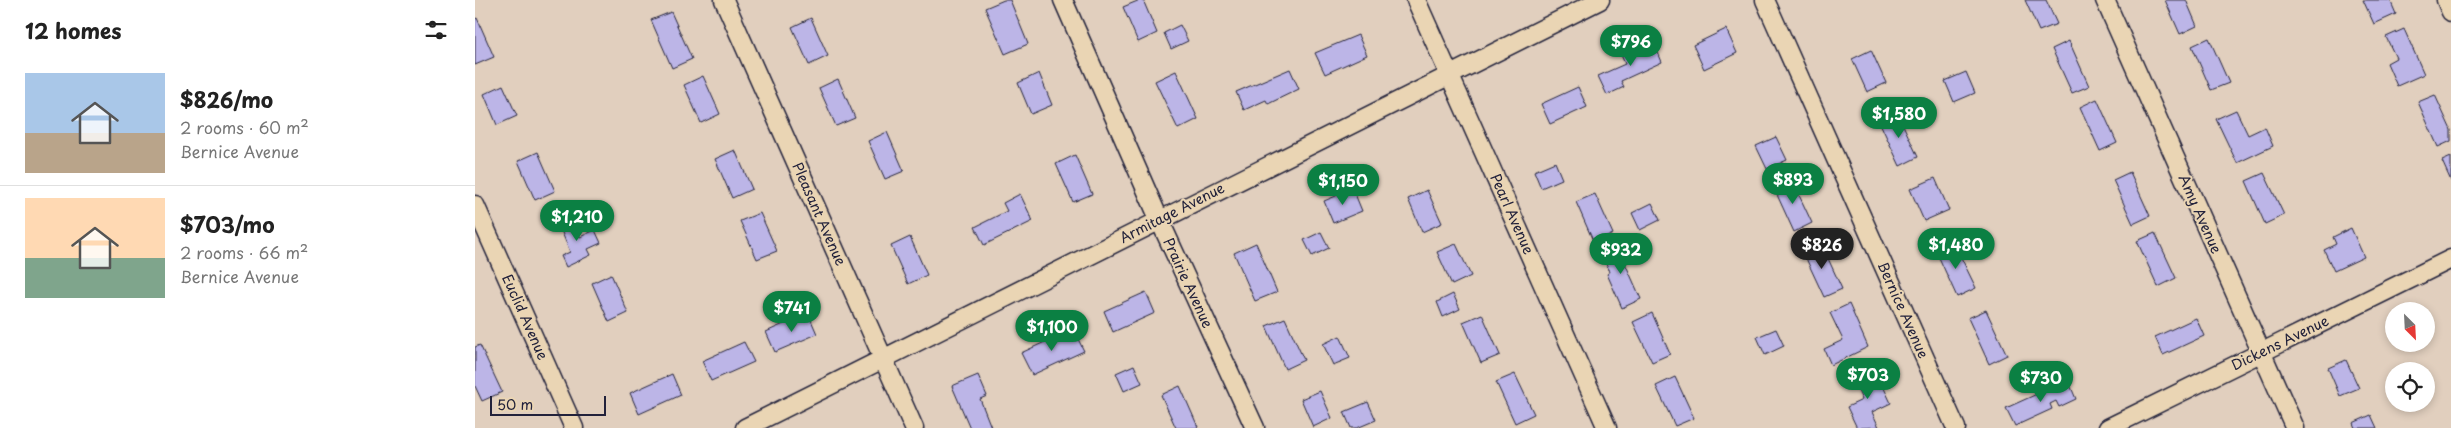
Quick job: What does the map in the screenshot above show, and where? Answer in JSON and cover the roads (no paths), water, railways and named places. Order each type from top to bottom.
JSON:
[{"type":"street","name":"Pleasant Avenue","points":[[724,0],[915,428]]},
{"type":"street","name":"Prairie Avenue","points":[[1063,0],[1159,219],[1255,428]]},
{"type":"street","name":"Pearl Avenue","points":[[1415,0],[1607,428]]},
{"type":"street","name":"Armitage Avenue","points":[[745,428],[1159,219],[1600,0]]},
{"type":"street","name":"Bernice Avenue","points":[[1765,0],[1955,428]]},
{"type":"street","name":"Amy Avenue","points":[[2105,0],[2295,428]]},
{"type":"street","points":[[2445,0],[2451,12]]},
{"type":"street","name":"Euclid Avenue","points":[[475,206],[574,428]]},
{"type":"street","name":"Dickens Avenue","points":[[2108,428],[2451,259]]}]
